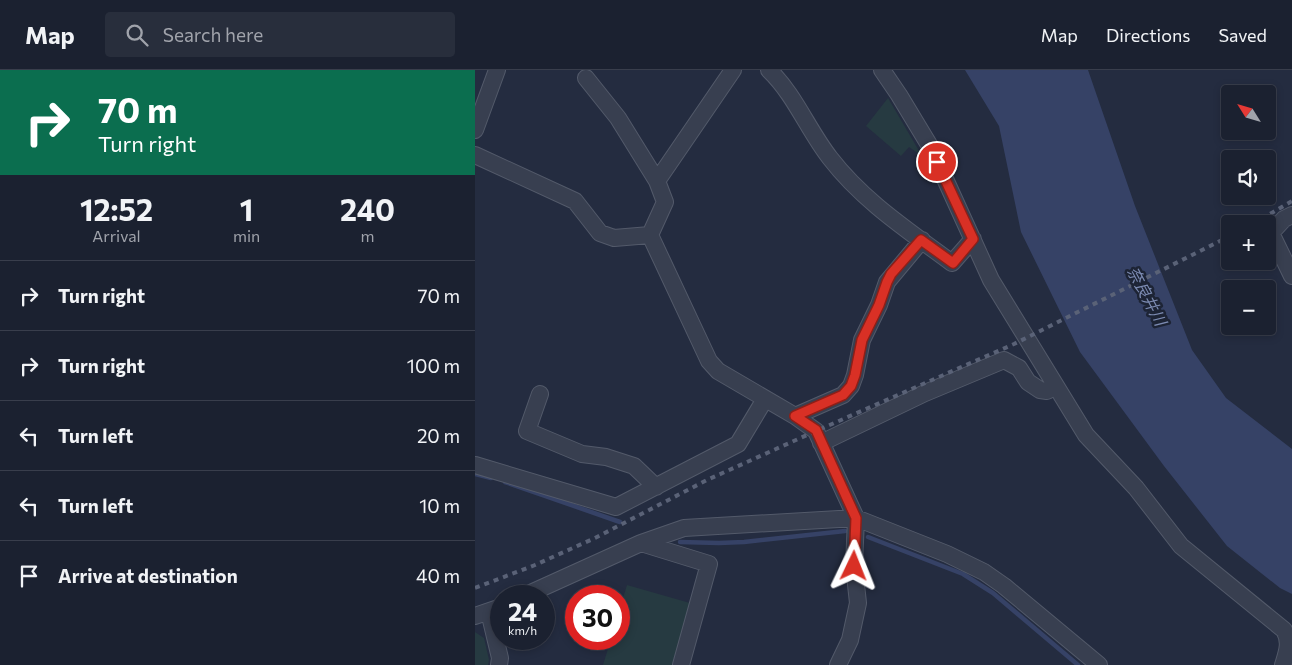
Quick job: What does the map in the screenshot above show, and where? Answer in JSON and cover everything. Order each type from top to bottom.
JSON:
[{"type":"street","points":[[475,130],[497,70]]},
{"type":"street","points":[[657,180],[733,70]]},
{"type":"street","points":[[769,70],[781,82],[830,158],[864,196],[953,263],[973,239]]},
{"type":"street","points":[[882,70],[931,148],[991,280],[1086,436],[1136,488],[1181,546],[1285,630],[1288,638],[1288,648],[1283,665]]},
{"type":"street","points":[[586,78],[618,118],[657,180],[665,202],[650,235],[709,361],[718,371],[816,430],[856,518],[854,566],[858,603],[850,640],[842,664]]},
{"type":"street","points":[[475,155],[575,201],[600,233],[614,238],[650,235]]},
{"type":"street","points":[[1292,214],[1271,232],[1292,276]]},
{"type":"street","points":[[795,416],[843,395],[851,386],[862,340],[879,305],[887,282],[891,274],[921,240]]},
{"type":"street","points":[[821,443],[925,393],[1004,360],[1019,368],[1027,382],[1040,390],[1047,391],[1056,386]]},
{"type":"street","points":[[540,394],[527,431],[582,454],[606,457],[633,466],[656,486]]},
{"type":"street","points":[[475,465],[616,507],[738,444],[765,399]]},
{"type":"street","points":[[549,585],[641,543],[684,528],[856,518],[947,554],[984,572],[1004,586],[1099,665]]},
{"type":"street","points":[[641,543],[709,564],[681,665]]},
{"type":"street","points":[[488,612],[500,658],[499,665]]},
{"type":"shaded area","points":[[888,98],[922,156],[909,147],[901,156],[866,126]]},
{"type":"shaded area","points":[[630,586],[690,603],[672,665],[603,665],[608,650],[630,650]]},
{"type":"shaded area","points":[[475,632],[484,638],[489,660],[488,665],[475,665]]},
{"type":"water","name":"奈良井川","points":[[965,70],[1088,70],[1135,206],[1192,350],[1226,398],[1292,449],[1292,594],[1280,588],[1227,546],[1164,466],[1080,352],[1021,232],[999,126]]},
{"type":"waterway","points":[[475,474],[491,478]]},
{"type":"waterway","points":[[505,482],[620,522]]},
{"type":"waterway","points":[[680,542],[744,542],[845,531]]},
{"type":"waterway","points":[[868,537],[963,574],[993,593],[1078,665]]},
{"type":"railway","points":[[1268,215],[1292,201]]},
{"type":"railway","points":[[475,588],[535,565],[595,538],[707,480],[1014,344],[1221,240]]},
{"type":"route","points":[[854,566],[856,518],[816,430],[795,416],[843,395],[851,386],[862,340],[879,305],[887,282],[891,274],[921,240],[953,263],[973,239],[937,162]]}]
